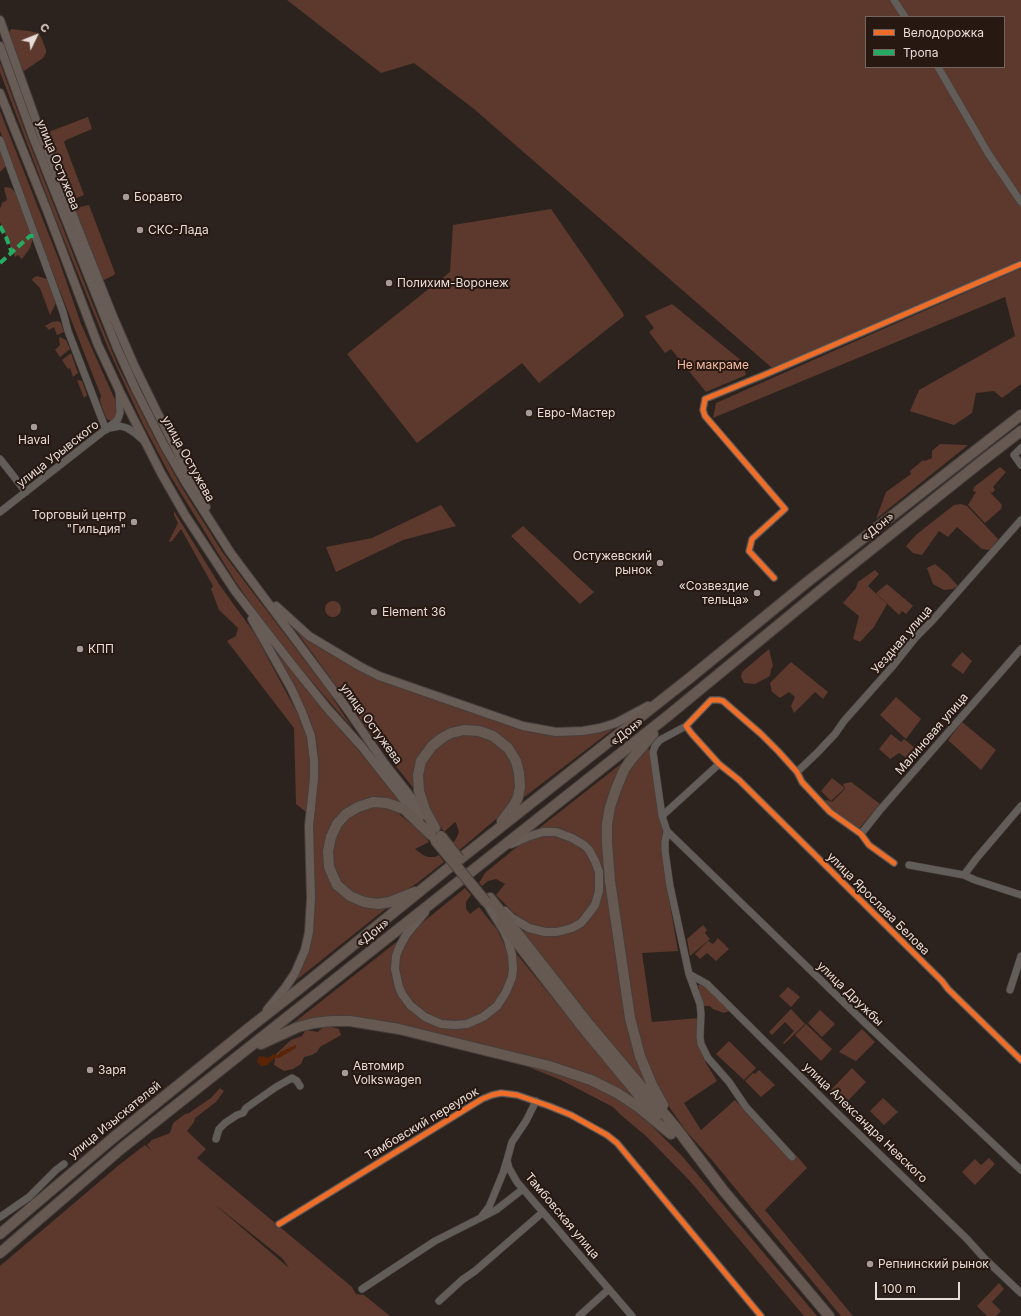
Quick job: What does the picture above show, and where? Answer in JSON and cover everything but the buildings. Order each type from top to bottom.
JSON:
[{"type":"highway","name":"«Дон»","points":[[249,1028],[664,698],[806,583],[1021,416]]},
{"type":"highway","name":"«Дон»","points":[[247,1051],[314,996],[669,715],[828,584],[982,461],[1021,432]]},
{"type":"highway","points":[[669,715],[634,755],[620,780],[610,807],[607,824],[607,843],[611,887],[625,987],[635,1039],[652,1086],[674,1132]]},
{"type":"highway","points":[[436,835],[418,791],[418,775],[421,761],[432,746],[442,738],[451,733],[464,730],[479,731],[493,736],[508,748],[516,761],[520,781],[518,796],[502,822],[491,835]]},
{"type":"highway","points":[[423,889],[384,903],[371,904],[358,900],[343,891],[332,877],[329,862],[329,843],[334,830],[346,814],[358,807],[373,802],[392,804],[404,809],[436,835],[674,1132],[829,1316]]},
{"type":"highway","points":[[0,1253],[122,1148],[247,1051],[293,1030],[314,1023],[332,1021],[350,1022],[399,1029],[549,1066],[591,1080],[617,1093],[674,1132]]},
{"type":"highway","name":"улица Изыскателей","points":[[0,1234],[113,1138],[249,1028]]},
{"type":"main road","points":[[0,20],[60,182],[101,287],[134,365],[230,552]]},
{"type":"main road","name":"улица Остужева","points":[[0,46],[33,137],[88,276],[127,369],[161,440],[182,477],[230,552],[345,706],[436,835]]},
{"type":"main road","name":"улица Остужева","points":[[0,94],[48,213],[98,345],[161,473],[185,515],[235,591],[294,667],[327,708],[436,835]]},
{"type":"main road","points":[[258,589],[309,636],[361,667],[395,682],[523,726],[562,732],[583,732],[616,723],[664,698]]},
{"type":"main road","points":[[235,591],[291,688],[311,736],[314,760],[314,778],[309,826],[311,921],[308,939],[295,973],[272,1004],[249,1028]]},
{"type":"main road","points":[[488,900],[525,926],[534,930],[552,932],[567,930],[580,923],[591,911],[598,898],[599,878],[595,861],[589,850],[584,845],[572,838],[556,832],[543,832],[501,848]]},
{"type":"main road","points":[[434,902],[401,941],[396,956],[396,975],[402,994],[414,1010],[437,1022],[455,1025],[472,1022],[483,1017],[492,1010],[501,1002],[512,977],[512,955],[508,940],[488,900]]},
{"type":"street","points":[[894,0],[904,16]]},
{"type":"street","points":[[939,68],[988,153],[1021,202]]},
{"type":"street","points":[[0,140],[64,312],[71,338],[108,429]]},
{"type":"street","points":[[774,578],[749,551],[752,539],[784,509],[705,416],[705,399],[1021,264]]},
{"type":"street","points":[[108,429],[120,416],[121,405],[119,390]]},
{"type":"street","points":[[108,429],[120,426],[127,428],[135,432],[146,443]]},
{"type":"street","name":"улица Урывского","points":[[0,512],[108,429]]},
{"type":"street","points":[[1021,448],[1014,455],[1021,465]]},
{"type":"street","points":[[0,459],[26,492]]},
{"type":"street","name":"Уездная улица","points":[[797,772],[814,757],[835,734],[844,721],[892,667],[916,637],[932,621],[1021,520]]},
{"type":"street","name":"Малиновая улица","points":[[861,834],[880,810],[1021,648]]},
{"type":"street","points":[[792,1157],[752,1114],[730,1082],[708,1058],[701,1044],[700,1004],[690,974],[676,920],[666,862],[665,842],[667,831],[662,816],[653,752],[654,746],[663,737],[686,726],[711,700],[719,700],[732,708],[761,734],[797,772],[802,782],[830,812],[861,834],[869,845],[894,863]]},
{"type":"street","name":"улица Ярослава Белова","points":[[686,726],[719,764],[739,780],[1021,1060]]},
{"type":"street","points":[[662,816],[719,764]]},
{"type":"street","points":[[964,875],[1021,806]]},
{"type":"street","name":"улица Дружбы","points":[[667,831],[870,1028],[1021,1170]]},
{"type":"street","points":[[909,864],[964,875],[1021,895]]},
{"type":"street","points":[[1010,990],[1021,956]]},
{"type":"street","name":"улица Александра Невского","points":[[690,974],[708,984],[1021,1293]]},
{"type":"street","points":[[216,1139],[219,1129],[224,1123],[243,1113],[246,1108],[276,1087],[292,1078],[297,1081],[300,1086]]},
{"type":"street","name":"Тамбовский переулок","points":[[280,1224],[487,1097],[501,1093],[512,1094],[536,1101],[571,1115],[607,1135],[617,1144],[761,1316]]},
{"type":"street","points":[[480,1218],[489,1207],[503,1173],[512,1142],[526,1121],[536,1101]]},
{"type":"street","name":"Тамбовская улица","points":[[507,1160],[509,1168],[517,1182],[632,1316]]},
{"type":"street","points":[[0,1217],[29,1197],[64,1164]]},
{"type":"street","points":[[362,1289],[423,1248],[496,1210],[523,1189]]},
{"type":"street","points":[[438,1301],[543,1212]]},
{"type":"street","points":[[579,1316],[609,1289]]},
{"type":"green space","points":[[287,0],[1021,0],[1021,260],[772,368],[474,109],[414,63],[381,73]]},
{"type":"green space","points":[[11,29],[38,33],[46,50],[43,58],[24,71],[22,70],[8,35]]},
{"type":"green space","points":[[0,63],[26,134],[118,366],[155,439],[182,488],[223,553],[328,691],[353,729],[291,657],[258,614],[235,581],[171,477],[143,424],[108,348],[56,220],[0,72]]},
{"type":"green space","points":[[0,111],[60,263],[81,324],[116,402],[118,414],[113,420],[108,420],[106,418],[100,401],[101,396],[49,263],[0,131]]},
{"type":"green space","points":[[88,117],[92,129],[64,142],[84,195],[74,199],[69,198],[46,138],[51,131]]},
{"type":"green space","points":[[0,150],[6,166],[0,172]]},
{"type":"green space","points":[[4,188],[11,188],[17,194],[33,238],[30,248],[22,259],[18,255],[15,257],[0,222],[0,208],[2,203],[7,200]]},
{"type":"green space","points":[[89,205],[115,273],[104,280],[100,278],[75,213],[75,208]]},
{"type":"green space","points":[[551,209],[624,316],[539,383],[522,363],[417,443],[347,354],[450,272],[453,225]]},
{"type":"green space","points":[[1021,268],[1021,384],[1002,398],[994,391],[976,393],[972,413],[954,425],[910,411],[919,390],[1015,336],[1005,297],[713,418],[716,403]]},
{"type":"green space","points":[[37,276],[47,279],[56,303],[50,315],[40,288],[32,280]]},
{"type":"green space","name":"Не макраме","points":[[672,304],[743,362],[746,375],[706,392],[671,349],[665,353],[649,332],[654,328],[645,316]]},
{"type":"green space","points":[[58,321],[61,323],[64,332],[57,335],[54,327],[49,330],[45,326],[52,322]]},
{"type":"green space","points":[[60,337],[66,340],[70,349],[60,357],[55,350],[60,345]]},
{"type":"green space","points":[[71,353],[78,373],[73,377],[70,368],[68,369],[62,360]]},
{"type":"green space","points":[[77,380],[82,381],[87,395],[84,398]]},
{"type":"green space","points":[[940,444],[968,445],[876,519],[886,492],[911,474],[910,471],[923,460],[925,461],[932,458],[932,451]]},
{"type":"green space","points":[[1000,467],[1006,472],[993,487],[995,490],[992,493],[989,491],[1002,505],[1001,509],[985,523],[968,505],[976,492],[973,491],[974,487]]},
{"type":"green space","points":[[961,504],[967,506],[998,539],[990,550],[982,549],[957,527],[948,537],[939,531],[922,555],[913,553],[906,546],[917,534],[954,505]]},
{"type":"green space","points":[[441,505],[456,526],[403,540],[336,572],[326,547],[372,538]]},
{"type":"green space","points":[[174,511],[219,584],[255,634],[302,722],[309,745],[311,761],[310,785],[306,812],[296,804],[294,728],[227,641],[236,636],[238,628],[219,610],[211,589],[213,586],[181,529],[172,541],[169,541],[178,523],[174,515]]},
{"type":"green space","points":[[523,526],[594,592],[580,604],[511,536]]},
{"type":"green space","points":[[935,564],[958,586],[953,589],[944,590],[933,584],[927,568]]},
{"type":"green space","points":[[875,570],[879,574],[868,586],[887,604],[874,627],[860,642],[853,639],[859,616],[843,603],[856,588],[858,582]]},
{"type":"green space","points":[[887,584],[913,606],[906,614],[902,611],[899,615],[876,593]]},
{"type":"green space","points":[[333,601],[340,606],[341,609],[336,616],[333,617],[326,612],[325,609],[330,602]]},
{"type":"green space","points":[[294,628],[316,645],[360,670],[525,730],[616,727],[502,814],[456,853],[450,846],[456,839],[459,832],[456,823],[455,822],[444,832],[426,804],[383,750]]},
{"type":"green space","points":[[271,646],[403,804],[400,815],[419,830],[429,842],[415,849],[428,857],[435,857],[439,855],[444,862],[416,884],[400,893],[388,907],[294,982],[307,954],[314,925],[315,894],[312,833],[318,773],[318,754],[316,738],[311,722],[301,700]]},
{"type":"green space","points":[[769,649],[773,666],[770,676],[755,684],[744,683],[741,677],[742,672]]},
{"type":"green space","points":[[962,652],[972,661],[963,674],[951,665]]},
{"type":"green space","points":[[791,662],[828,692],[823,699],[815,692],[794,713],[791,706],[795,697],[789,692],[780,698],[772,692],[770,683]]},
{"type":"green space","points":[[896,697],[921,719],[906,739],[880,715]]},
{"type":"green space","points":[[962,722],[996,750],[981,770],[948,740]]},
{"type":"green space","points":[[891,734],[901,742],[904,739],[920,752],[912,762],[899,753],[890,759],[879,749]]},
{"type":"green space","points":[[647,748],[649,749],[663,824],[662,844],[664,870],[678,951],[642,953],[652,1022],[699,1018],[696,1035],[697,1043],[706,1063],[717,1081],[684,1103],[701,1130],[735,1100],[791,1160],[796,1155],[807,1168],[765,1210],[853,1316],[841,1316],[686,1131],[663,1098],[651,1091],[523,935],[527,923],[513,912],[496,895],[505,884],[496,879],[488,881],[482,886],[479,883],[485,873],[513,850],[522,843],[539,836],[538,829],[622,763]]},
{"type":"green space","points":[[832,778],[845,788],[831,801],[821,791]]},
{"type":"green space","points":[[851,782],[880,804],[858,830],[831,811],[824,801],[827,800],[832,802],[845,788],[843,784]]},
{"type":"green space","points":[[465,888],[471,895],[466,902],[466,909],[470,914],[479,907],[498,931],[508,953],[515,952],[618,1078],[639,1101],[600,1080],[567,1067],[544,1060],[399,1027],[291,1025],[399,940],[406,942],[422,923]]},
{"type":"green space","points":[[703,925],[707,930],[705,933],[710,939],[690,956],[687,939]]},
{"type":"green space","points":[[718,938],[729,949],[716,961],[707,953],[700,959],[695,954],[708,941],[713,944]]},
{"type":"green space","points":[[705,984],[729,1007],[729,1011],[724,1013],[713,1009],[710,1006],[703,1006],[698,985]]},
{"type":"green space","points":[[788,987],[800,997],[791,1007],[779,996]]},
{"type":"green space","points":[[791,1009],[805,1024],[784,1044],[783,1043],[794,1031],[785,1022],[772,1035],[769,1032]]},
{"type":"green space","points":[[820,1010],[835,1024],[822,1037],[808,1023]]},
{"type":"green space","points":[[806,1024],[832,1049],[821,1061],[795,1035]]},
{"type":"green space","points":[[329,1026],[339,1029],[341,1035],[320,1047],[317,1052],[312,1055],[304,1057],[301,1064],[293,1069],[284,1071],[274,1065],[276,1054],[291,1040],[302,1036],[306,1030],[318,1032],[322,1028]]},
{"type":"green space","points":[[862,1029],[875,1042],[856,1061],[839,1052]]},
{"type":"green space","points":[[729,1041],[756,1068],[744,1080],[716,1054]]},
{"type":"green space","points":[[526,1063],[570,1076],[614,1095],[637,1111],[682,1156],[817,1316],[804,1316],[690,1181],[646,1136],[613,1107],[561,1080],[526,1066]]},
{"type":"green space","points":[[852,1068],[866,1082],[843,1106],[829,1092]]},
{"type":"green space","points":[[759,1070],[775,1085],[761,1097],[745,1081],[753,1073],[755,1074]]},
{"type":"green space","points":[[220,1088],[224,1091],[216,1102],[195,1118],[194,1122],[187,1131],[206,1149],[197,1158],[352,1287],[356,1294],[364,1295],[390,1316],[0,1316],[0,1266],[119,1165],[145,1145],[151,1150],[147,1145],[152,1140],[170,1133],[173,1123],[211,1098]],"holes":[[[213,1203],[282,1258],[289,1268]]]},
{"type":"green space","points":[[883,1098],[898,1112],[884,1125],[870,1111]]},
{"type":"green space","points":[[989,1158],[995,1164],[975,1185],[962,1172],[975,1159],[981,1165]]},
{"type":"green space","points":[[999,1283],[1004,1289],[992,1302],[1001,1311],[996,1316],[987,1316],[977,1306]]},
{"type":"shaded area","points":[[296,1045],[296,1048],[279,1058],[275,1058],[267,1065],[261,1066],[257,1062],[259,1056],[268,1058],[274,1054],[278,1055],[280,1052]]},
{"type":"marked path","points":[[0,226],[12,253]]},
{"type":"marked path","points":[[0,263],[30,236],[36,236]]},
{"type":"cycle path","points":[[774,578],[749,551],[752,539],[785,509],[705,416],[703,410],[705,399],[1021,264]]},
{"type":"cycle path","points":[[894,863],[869,845],[861,834],[830,812],[802,782],[797,772],[778,751],[723,701],[711,700],[686,726],[719,764],[739,780],[1021,1060]]},
{"type":"cycle path","points":[[279,1224],[482,1099],[501,1093],[517,1095],[571,1115],[607,1135],[617,1143],[761,1316]]},
{"type":"place","name":"Боравто","points":[[126,197]]},
{"type":"place","name":"СКС-Лада","points":[[140,230]]},
{"type":"place","name":"Полихим-Воронеж","points":[[389,283]]},
{"type":"place","name":"Евро-Мастер","points":[[529,413]]},
{"type":"place","name":"Haval","points":[[34,427]]},
{"type":"place","name":"Торговый центр \"Гильдия\"","points":[[134,522]]},
{"type":"place","name":"Остужевский рынок","points":[[660,563]]},
{"type":"place","name":"«Созвездие тельца»","points":[[757,593]]},
{"type":"place","name":"Element 36","points":[[374,612]]},
{"type":"place","name":"КПП","points":[[80,649]]},
{"type":"place","name":"Заря","points":[[90,1070]]},
{"type":"place","name":"Автомир Volkswagen","points":[[345,1073]]},
{"type":"place","name":"Репнинский рынок","points":[[870,1264]]}]
